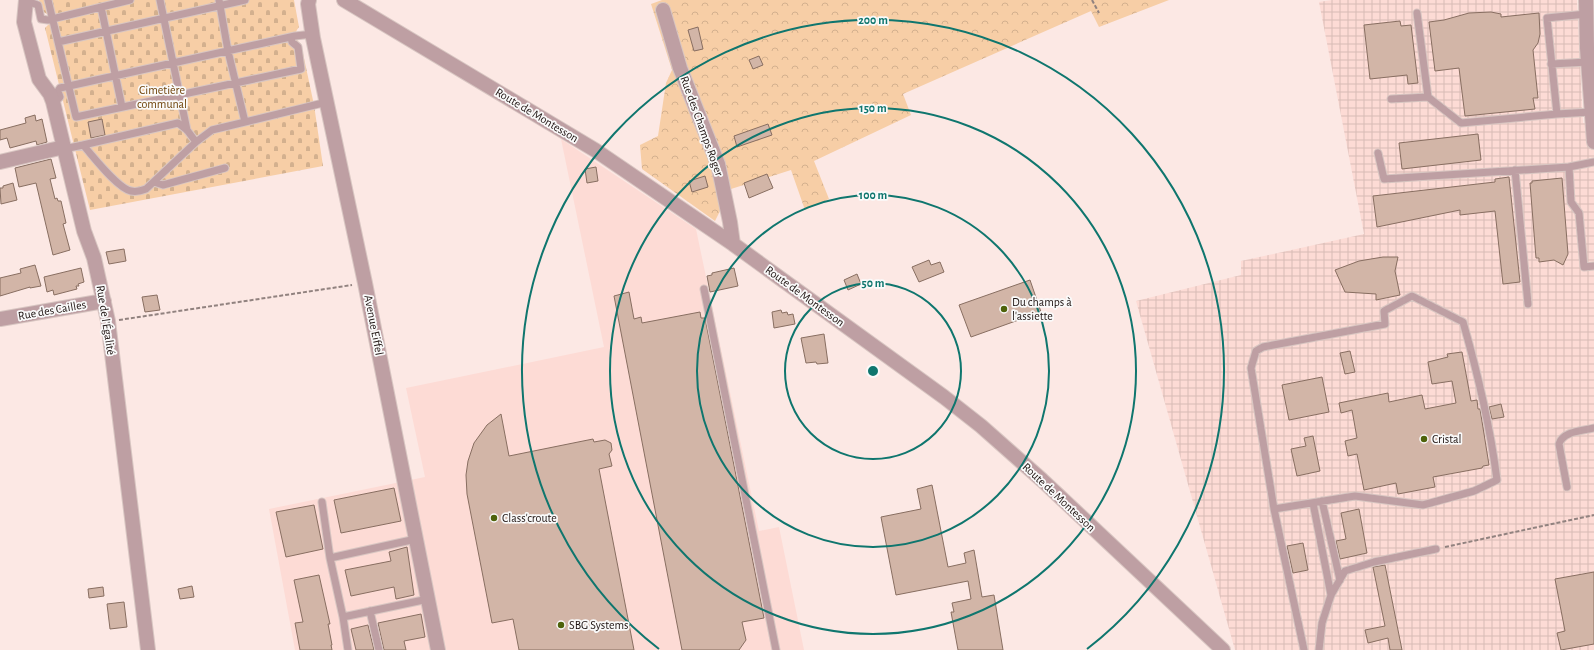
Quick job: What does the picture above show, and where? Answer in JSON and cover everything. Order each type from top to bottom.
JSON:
[{"type":"street","name":"Rue de l'Égalité","points":[[26,0],[24,22],[39,79],[50,94],[53,102],[84,231],[94,258],[108,321],[148,650]]},
{"type":"street","name":"Avenue Eiffel","points":[[310,0],[308,4],[313,34],[365,283],[438,650]]},
{"type":"street","name":"Route de Montesson","points":[[344,0],[596,150],[733,244],[938,392],[1042,480],[1223,650]]},
{"type":"street","points":[[1586,0],[1590,112],[1594,142]]},
{"type":"street","name":"Rue des Champs Roger","points":[[663,10],[680,68],[718,164],[733,244]]},
{"type":"street","points":[[0,162],[64,148]]},
{"type":"street","name":"Rue des Cailles","points":[[0,320],[104,301]]},
{"type":"lane","points":[[26,0],[38,5],[41,19],[53,19],[130,0]]},
{"type":"lane","points":[[48,0],[76,117],[301,69],[298,47],[292,42],[291,37]]},
{"type":"lane","points":[[160,0],[187,130]]},
{"type":"lane","points":[[58,42],[164,18],[219,3],[245,0]]},
{"type":"lane","points":[[219,3],[228,51],[245,122]]},
{"type":"lane","points":[[101,7],[122,107]]},
{"type":"lane","points":[[1417,13],[1428,97]]},
{"type":"lane","points":[[1557,114],[1547,18],[1586,14]]},
{"type":"lane","points":[[53,102],[58,100],[60,97],[58,90],[60,88],[291,37],[313,34]]},
{"type":"lane","points":[[1551,64],[1588,62]]},
{"type":"lane","points":[[1391,99],[1428,97],[1461,123],[1590,112]]},
{"type":"lane","points":[[83,145],[115,180],[129,191],[137,192],[146,189],[196,142],[212,130],[327,102]]},
{"type":"lane","points":[[64,148],[178,123],[187,130],[196,142]]},
{"type":"lane","points":[[1378,153],[1384,179],[1569,167],[1594,162]]},
{"type":"lane","points":[[1569,167],[1571,202],[1580,213],[1584,267],[1594,266]]},
{"type":"lane","points":[[154,182],[162,185],[225,168]]},
{"type":"lane","points":[[1515,170],[1528,304]]},
{"type":"lane","points":[[704,289],[776,650]]},
{"type":"lane","points":[[1274,508],[1354,496],[1423,505],[1474,491],[1497,480],[1492,439],[1474,359],[1463,322],[1412,296],[1384,311],[1385,324],[1263,347],[1256,351],[1251,368],[1274,508],[1304,650]]},
{"type":"lane","points":[[1568,486],[1559,444],[1561,439],[1565,435],[1594,428]]},
{"type":"lane","points":[[1322,501],[1340,580]]},
{"type":"lane","points":[[322,502],[330,558],[343,617],[348,650]]},
{"type":"lane","points":[[1313,503],[1330,595]]},
{"type":"lane","points":[[330,558],[416,539]]},
{"type":"lane","points":[[1319,650],[1322,623],[1330,595],[1345,571],[1374,562],[1436,549]]},
{"type":"lane","points":[[343,617],[428,599]]},
{"type":"lane","points":[[370,611],[379,650]]},
{"type":"path","points":[[1092,0],[1100,13]]},
{"type":"path","points":[[108,321],[365,283]]},
{"type":"path","points":[[1436,549],[1594,515]]},
{"type":"shaded area","points":[[1332,0],[1577,0],[1583,123],[1594,122],[1594,650],[1235,650],[1136,301],[1241,275],[1241,261],[1364,234],[1319,2]]},
{"type":"shaded area","points":[[561,139],[696,229],[759,531],[779,527],[804,650],[295,650],[269,509],[425,477],[406,388],[604,347]]},
{"type":"green space","name":"Cimetière communal","points":[[39,0],[294,0],[299,27],[296,32],[296,36],[297,40],[301,44],[314,105],[323,166],[90,210],[45,28],[49,24],[47,14],[42,11]]},
{"type":"green space","points":[[662,0],[1169,0],[1099,27],[1091,11],[903,94],[911,115],[814,161],[829,199],[805,210],[791,170],[731,189],[715,221],[642,169],[640,145],[658,136],[666,83],[672,70],[651,4]]},
{"type":"building","points":[[1491,12],[1501,14],[1501,17],[1539,13],[1540,34],[1538,43],[1533,50],[1538,98],[1533,98],[1535,109],[1465,116],[1459,68],[1435,71],[1429,22],[1444,20],[1469,13]]},
{"type":"building","points":[[1400,21],[1401,26],[1411,25],[1418,83],[1408,84],[1407,75],[1370,79],[1364,25]]},
{"type":"building","points":[[698,27],[703,49],[694,51],[688,30]]},
{"type":"building","points":[[759,56],[763,65],[753,69],[749,60]]},
{"type":"building","points":[[35,115],[36,121],[42,119],[47,142],[37,145],[36,141],[10,148],[7,138],[0,140],[0,130],[26,123],[25,118]]},
{"type":"building","points":[[102,119],[105,135],[91,138],[88,122]]},
{"type":"building","points":[[768,124],[772,135],[737,147],[734,136]]},
{"type":"building","points":[[1478,134],[1481,160],[1402,169],[1399,143]]},
{"type":"building","points":[[51,159],[56,178],[50,179],[55,199],[57,198],[58,201],[61,201],[66,223],[63,224],[70,250],[53,255],[36,183],[19,187],[15,168]]},
{"type":"building","points":[[596,167],[598,181],[587,183],[585,169]]},
{"type":"building","points":[[767,174],[773,188],[749,198],[744,183]]},
{"type":"building","points":[[705,176],[708,187],[692,192],[689,181]]},
{"type":"building","points":[[1509,177],[1520,282],[1503,284],[1495,211],[1460,215],[1460,210],[1377,227],[1373,196],[1495,182],[1495,179]]},
{"type":"building","points":[[1562,178],[1568,254],[1563,265],[1554,260],[1539,262],[1539,258],[1536,258],[1530,183],[1532,183],[1532,181]]},
{"type":"building","points":[[13,183],[17,200],[1,204],[0,188]]},
{"type":"building","points":[[124,249],[126,261],[109,264],[106,252]]},
{"type":"building","points":[[1383,257],[1398,257],[1395,271],[1400,295],[1376,300],[1376,294],[1345,292],[1335,270],[1359,261]]},
{"type":"building","points":[[929,260],[931,265],[940,262],[944,272],[919,282],[912,267]]},
{"type":"building","points":[[35,265],[41,286],[30,287],[0,296],[0,278],[21,273],[20,269]]},
{"type":"building","points":[[81,268],[84,282],[78,284],[79,286],[76,286],[77,289],[54,295],[53,290],[47,292],[44,277]]},
{"type":"building","points":[[734,268],[738,286],[710,292],[707,276],[712,275],[712,273]]},
{"type":"building","points":[[857,274],[861,284],[848,290],[844,280]]},
{"type":"building","points":[[1030,280],[1041,312],[971,337],[959,305]]},
{"type":"building","points":[[629,292],[634,319],[641,317],[642,323],[700,312],[701,318],[705,318],[764,618],[742,622],[746,640],[739,650],[682,650],[614,296]]},
{"type":"building","points":[[157,295],[160,310],[145,312],[142,297]]},
{"type":"building","points":[[781,310],[782,313],[787,312],[788,315],[793,314],[795,324],[774,328],[772,312]]},
{"type":"building","points":[[824,334],[828,363],[806,363],[801,338]]},
{"type":"building","points":[[1350,351],[1355,372],[1345,374],[1340,353]]},
{"type":"building","name":"Cristal","points":[[1462,352],[1471,401],[1477,400],[1478,409],[1480,409],[1489,465],[1483,466],[1482,468],[1433,477],[1435,487],[1398,494],[1396,483],[1364,490],[1357,454],[1348,456],[1345,441],[1357,438],[1352,410],[1341,413],[1339,403],[1388,393],[1389,402],[1422,395],[1425,409],[1456,403],[1452,381],[1432,384],[1428,362],[1448,357],[1447,354]]},
{"type":"building","points":[[1322,377],[1329,412],[1289,420],[1282,385]]},
{"type":"building","points":[[1501,404],[1504,417],[1492,419],[1489,407]]},
{"type":"building","points":[[501,414],[509,456],[593,439],[594,442],[605,440],[611,443],[612,450],[609,454],[612,466],[599,469],[634,650],[519,650],[513,619],[492,623],[467,494],[466,475],[468,461],[474,443],[487,425]]},
{"type":"building","points":[[1313,436],[1320,471],[1297,476],[1291,449],[1306,446],[1304,438]]},
{"type":"building","points":[[932,485],[948,567],[966,563],[964,553],[974,550],[982,597],[994,595],[1003,650],[958,650],[951,612],[954,612],[952,603],[971,599],[968,581],[896,595],[881,517],[921,509],[917,489]]},
{"type":"building","points":[[394,488],[401,521],[341,533],[334,500]]},
{"type":"building","points":[[314,505],[323,549],[286,557],[276,512]]},
{"type":"building","points":[[1359,509],[1367,553],[1340,559],[1336,541],[1346,539],[1341,513]]},
{"type":"building","points":[[1303,543],[1308,570],[1293,573],[1287,546]]},
{"type":"building","points":[[407,547],[414,595],[396,599],[394,587],[351,596],[345,570],[391,561],[389,552]]},
{"type":"building","points":[[1385,565],[1402,650],[1390,650],[1388,638],[1368,643],[1365,630],[1385,626],[1373,567]]},
{"type":"building","points":[[1594,572],[1594,644],[1561,650],[1557,633],[1565,631],[1555,579]]},
{"type":"building","points":[[319,575],[330,624],[328,624],[332,650],[300,650],[295,623],[303,622],[294,580]]},
{"type":"building","points":[[192,586],[194,597],[180,599],[178,589]]},
{"type":"building","points":[[103,587],[104,596],[89,598],[88,589]]},
{"type":"building","points":[[124,602],[127,627],[110,629],[107,604]]},
{"type":"building","points":[[421,614],[425,637],[404,641],[406,650],[384,650],[378,623]]},
{"type":"building","points":[[368,625],[374,650],[356,650],[351,629]]},
{"type":"place","name":"Du champs à l'assiette","points":[[1004,309]]},
{"type":"place","name":"Cristal","points":[[1424,439]]},
{"type":"place","name":"Class'croute","points":[[494,518]]},
{"type":"place","name":"SBG Systems","points":[[561,625]]}]
